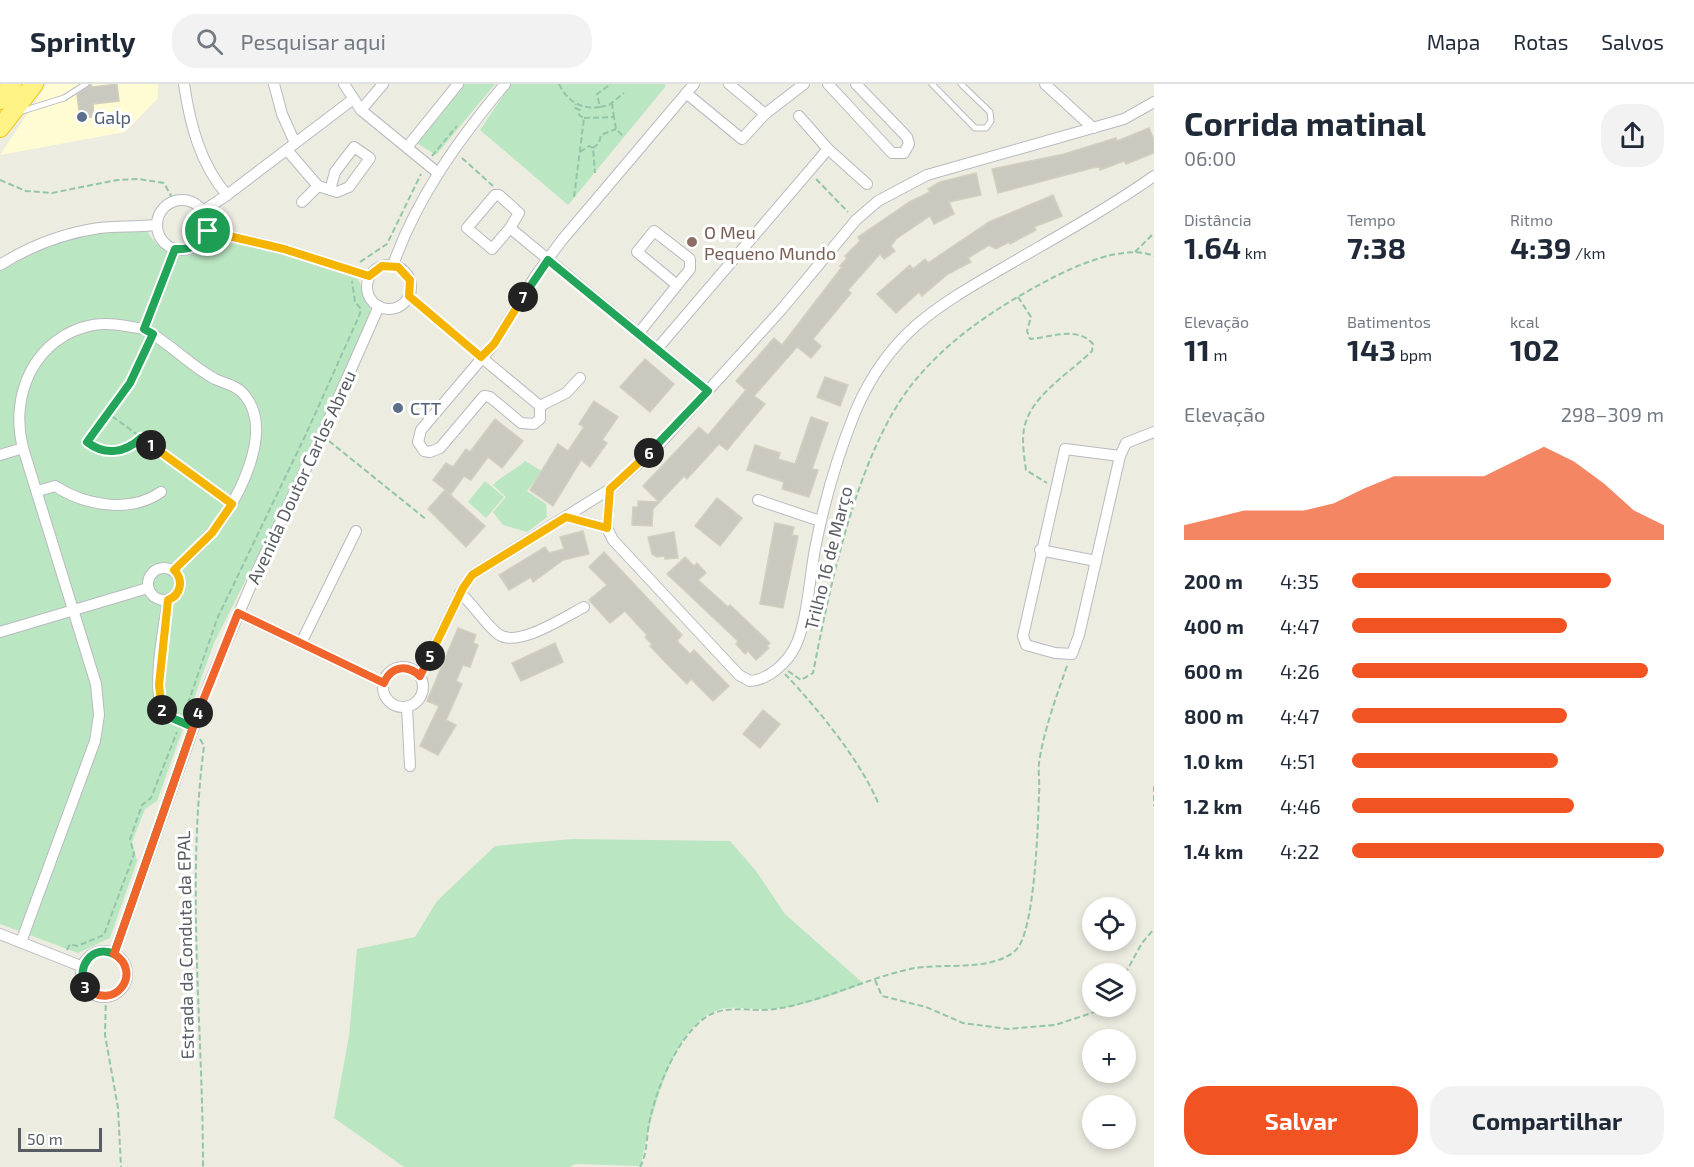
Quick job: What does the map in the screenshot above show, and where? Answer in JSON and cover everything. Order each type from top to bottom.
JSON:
[{"type":"highway","points":[[3,114],[12,84]]},
{"type":"highway","points":[[3,114],[34,84]]},
{"type":"street","points":[[184,84],[198,145],[210,173],[227,195]]},
{"type":"street","points":[[274,84],[291,147],[318,186],[330,190]]},
{"type":"street","points":[[344,84],[352,100],[361,110],[408,146],[438,173]]},
{"type":"street","points":[[361,110],[382,84]]},
{"type":"street","points":[[408,146],[458,84]]},
{"type":"street","points":[[393,265],[401,243],[438,173],[505,84]]},
{"type":"street","points":[[481,357],[540,406],[541,416],[538,421],[525,425],[486,396],[482,397],[440,448],[427,453],[422,449],[418,438],[421,430],[481,357],[494,344],[548,260],[694,84]]},
{"type":"street","points":[[729,84],[765,114]]},
{"type":"street","points":[[686,93],[742,139],[765,114],[804,84]]},
{"type":"street","points":[[828,84],[892,153],[904,153],[909,144],[907,137],[856,84]]},
{"type":"street","points":[[1045,84],[1093,128]]},
{"type":"street","points":[[203,211],[352,100]]},
{"type":"street","points":[[420,676],[460,593],[476,572],[610,489],[680,423],[856,220],[892,192],[927,175],[1124,119],[1154,102]]},
{"type":"street","points":[[799,116],[828,149],[867,183]]},
{"type":"street","points":[[657,349],[828,149]]},
{"type":"street","points":[[610,489],[607,528],[614,540],[740,675],[753,681],[780,666],[798,639],[820,521],[846,438],[863,395],[878,369],[915,324],[960,291],[1104,209],[1154,176]]},
{"type":"street","points":[[302,202],[318,186]]},
{"type":"street","points":[[497,194],[519,213],[510,228],[492,249],[467,230],[497,194]]},
{"type":"street","points":[[174,201],[196,204],[203,211],[207,217],[208,231],[205,239],[196,246],[186,250],[175,249],[160,240],[155,225],[164,207],[174,201]]},
{"type":"street","points":[[0,265],[25,251],[76,233],[98,228],[155,225]]},
{"type":"street","points":[[510,228],[708,391]]},
{"type":"street","points":[[208,231],[284,249],[369,276]]},
{"type":"street","points":[[638,334],[690,269],[691,261],[654,231],[637,252],[677,285]]},
{"type":"street","points":[[149,331],[175,249]]},
{"type":"street","points":[[393,265],[403,270],[408,276],[411,288],[409,296],[396,308],[379,306],[368,294],[369,276],[382,266],[393,265]]},
{"type":"street","name":"Avenida Doutor Carlos Abreu","points":[[114,954],[193,727],[238,613],[322,435],[379,306]]},
{"type":"street","points":[[21,942],[83,777],[99,722],[96,684],[23,448],[19,423],[20,406],[26,380],[43,352],[56,341],[86,327],[113,324],[149,331],[203,372],[239,390],[251,406],[256,425],[254,448],[246,474],[232,504],[212,533],[174,570]]},
{"type":"street","points":[[540,406],[566,393],[580,378]]},
{"type":"street","points":[[1120,456],[1067,447],[1063,452],[1023,636],[1026,645],[1055,653],[1072,654],[1079,634],[1096,561],[1120,456],[1122,447],[1131,440],[1154,432]]},
{"type":"street","points":[[0,455],[23,448]]},
{"type":"street","points":[[38,491],[55,486],[82,500],[115,504],[146,500],[161,492]]},
{"type":"street","points":[[758,500],[820,521]]},
{"type":"street","points":[[566,517],[607,528]]},
{"type":"street","points":[[301,643],[356,531]]},
{"type":"street","points":[[1040,550],[1096,561]]},
{"type":"street","points":[[166,568],[174,570],[180,579],[178,593],[168,600],[155,598],[148,588],[152,573],[166,568]]},
{"type":"street","points":[[0,632],[148,588]]},
{"type":"street","points":[[460,593],[479,610],[495,632],[508,638],[528,635],[585,607]]},
{"type":"street","points":[[168,600],[159,685],[160,704],[165,715],[193,727]]},
{"type":"street","points":[[238,613],[384,683]]},
{"type":"street","points":[[410,668],[420,676],[423,682],[422,695],[407,707],[401,707],[389,701],[384,690],[387,677],[397,669],[410,668]]},
{"type":"street","points":[[407,707],[410,766]]},
{"type":"street","points":[[0,934],[83,967]]},
{"type":"street","points":[[102,951],[114,954],[124,962],[127,973],[120,990],[106,996],[92,993],[85,987],[82,979],[83,967],[91,955],[102,951]]},
{"type":"lane","points":[[3,114],[64,98],[86,84]]},
{"type":"lane","points":[[932,84],[975,128],[986,128],[991,121],[990,112],[961,84]]},
{"type":"lane","points":[[409,296],[481,357]]},
{"type":"path","points":[[559,84],[576,104],[575,108],[580,110],[579,115],[584,118],[614,117]]},
{"type":"path","points":[[600,107],[597,94],[611,84]]},
{"type":"path","points":[[576,104],[600,107],[612,103],[624,93]]},
{"type":"path","points":[[612,103],[616,129],[624,137]]},
{"type":"path","points":[[574,197],[584,118]]},
{"type":"path","points":[[593,148],[599,143],[601,135],[616,129]]},
{"type":"path","points":[[580,152],[589,146],[593,148]]},
{"type":"path","points":[[593,148],[595,173]]},
{"type":"path","points":[[463,158],[492,185],[497,194]]},
{"type":"path","points":[[0,180],[26,191],[52,193],[82,186],[139,179],[164,183],[174,201]]},
{"type":"path","points":[[824,187],[856,220]]},
{"type":"path","points":[[1135,252],[1154,233]]},
{"type":"path","name":"Trilho 16 de Março","points":[[780,666],[801,680],[813,673],[854,505],[888,421],[924,370],[953,342],[994,310],[1068,270],[1091,261],[1135,252],[1154,256]]},
{"type":"path","points":[[1018,296],[1031,317],[1027,332],[1030,339],[1075,333],[1085,335],[1093,344],[1092,351],[1058,378],[1027,418],[1023,444],[1026,470],[1055,487]]},
{"type":"path","points":[[141,438],[120,450],[106,451],[87,442],[130,383],[149,331]]},
{"type":"path","points":[[109,414],[232,504]]},
{"type":"path","points":[[322,435],[427,520]]},
{"type":"path","points":[[641,1167],[650,1119],[670,1064],[687,1036],[703,1019],[721,1009],[773,1009],[820,999],[912,968],[948,967],[998,959],[1016,949],[1025,932],[1033,879],[1039,764],[1060,686],[1072,654]]},
{"type":"path","points":[[780,666],[840,740],[866,777],[879,805]]},
{"type":"path","name":"Estrada da Conduta da EPAL","points":[[193,727],[204,746],[196,807],[195,893],[202,1167]]},
{"type":"path","points":[[1154,786],[1154,806]]},
{"type":"path","points":[[1131,963],[1142,943],[1154,929]]},
{"type":"path","points":[[875,980],[882,996],[926,1007],[963,1023],[1008,1029],[1055,1025],[1082,1016]]},
{"type":"path","points":[[106,996],[105,1035],[118,1108],[121,1167]]},
{"type":"shaded area","name":"Galp","points":[[47,84],[158,84],[158,98],[125,132],[0,155]]},
{"type":"green space","points":[[462,84],[495,84],[436,155],[415,142]]},
{"type":"green space","points":[[511,84],[664,84],[666,86],[568,205],[480,130]]},
{"type":"green space","points":[[146,228],[158,244],[176,254],[185,256],[195,254],[203,249],[209,240],[279,252],[357,278],[370,301],[370,313],[317,438],[214,643],[157,801],[145,809],[132,842],[137,861],[110,938],[78,953],[0,924],[0,269],[34,250],[52,244],[89,235]]},
{"type":"green space","points":[[525,461],[542,471],[527,491],[546,504],[547,517],[527,532],[503,525],[493,512],[506,497],[493,485]]},
{"type":"green space","points":[[485,481],[504,497],[486,518],[468,502]]},
{"type":"green space","points":[[572,839],[730,841],[756,871],[785,914],[864,984],[795,1006],[772,1009],[727,1008],[704,1017],[689,1032],[676,1052],[657,1101],[641,1166],[575,1164],[570,1167],[404,1167],[334,1118],[349,1036],[357,949],[415,937],[437,901],[495,846]]},
{"type":"building","points":[[91,84],[92,87],[117,84],[119,101],[93,104],[94,117],[80,118],[77,95]]},
{"type":"building","points":[[1149,128],[1154,140],[1154,153],[1126,164],[1124,161],[1100,170],[1099,167],[1092,168],[998,193],[992,169],[1064,154],[1116,138],[1117,141]]},
{"type":"building","points":[[976,173],[981,195],[949,202],[954,214],[934,224],[930,216],[896,239],[891,246],[895,251],[884,259],[880,254],[848,290],[851,293],[813,339],[821,346],[811,358],[797,347],[754,396],[765,404],[727,450],[719,444],[687,479],[684,476],[653,509],[652,526],[632,525],[633,507],[638,507],[638,501],[659,502],[643,486],[699,427],[708,435],[746,390],[736,381],[774,338],[782,345],[842,267],[840,266],[847,258],[845,256],[860,241],[858,237],[911,201],[930,192],[928,189],[940,182]]},
{"type":"building","points":[[1053,195],[1062,216],[1034,227],[1036,230],[1010,244],[1009,242],[996,249],[989,245],[968,258],[971,262],[948,274],[922,296],[919,292],[896,313],[877,294],[910,265],[913,269],[925,259],[928,263],[989,222]]},
{"type":"building","points":[[645,359],[674,384],[650,412],[620,387]]},
{"type":"building","points":[[825,377],[848,385],[840,406],[817,397]]},
{"type":"building","points":[[594,401],[618,417],[602,440],[607,443],[590,467],[581,460],[553,506],[530,490],[558,444],[568,451],[584,427],[579,424]]},
{"type":"building","points":[[811,417],[828,423],[812,469],[818,470],[809,497],[782,489],[784,482],[747,470],[755,445],[780,453],[778,459],[795,464]]},
{"type":"building","points":[[495,419],[523,441],[502,468],[488,457],[471,480],[464,476],[451,494],[433,480],[446,463],[453,467],[466,449],[470,452]]},
{"type":"building","points":[[445,490],[485,526],[466,547],[428,509]]},
{"type":"building","points":[[717,498],[742,518],[720,546],[695,526]]},
{"type":"building","points":[[775,523],[794,527],[792,535],[798,536],[783,608],[760,604]]},
{"type":"building","points":[[583,531],[589,554],[563,560],[533,582],[531,577],[509,590],[499,575],[545,547],[549,553],[564,549],[560,537]]},
{"type":"building","points":[[674,532],[678,558],[665,559],[664,556],[657,557],[652,554],[648,537]]},
{"type":"building","points":[[604,552],[682,635],[677,641],[690,654],[694,650],[729,686],[713,701],[691,679],[687,684],[668,665],[650,646],[652,644],[645,637],[647,635],[625,611],[610,623],[589,600],[607,585],[589,567]]},
{"type":"building","points":[[685,557],[694,566],[697,563],[706,573],[698,580],[728,607],[730,605],[770,643],[767,646],[769,648],[756,660],[748,651],[745,654],[736,644],[738,641],[667,574]]},
{"type":"building","points":[[458,628],[476,635],[473,643],[478,645],[470,667],[463,665],[456,681],[462,684],[446,720],[456,725],[438,755],[420,746],[439,706],[427,701]]},
{"type":"building","points":[[555,643],[563,662],[521,681],[512,663]]},
{"type":"building","points":[[763,710],[780,724],[760,748],[743,734]]},
{"type":"place","name":"Galp","points":[[82,117]]},
{"type":"place","name":"O Meu Pequeno Mundo","points":[[692,242]]},
{"type":"place","name":"CTT","points":[[398,408]]},
{"type":"route","points":[[208,231],[205,239],[196,246],[186,250],[175,249],[144,329],[153,334],[130,383],[87,442],[100,450],[113,452],[126,449],[141,438],[232,504],[212,533],[174,570],[180,579],[180,587],[178,593],[168,600],[159,700],[165,715],[193,727],[134,899],[114,954],[102,951],[91,955],[81,970],[85,987],[99,996],[113,994],[125,983],[127,973],[124,962],[114,954],[193,727],[238,613],[384,683],[391,672],[397,669],[410,668],[420,676],[460,593],[472,575],[566,517],[607,528],[610,489],[657,447],[708,391],[548,260],[494,344],[481,357],[409,296],[410,280],[398,267],[382,266],[369,276],[284,249],[208,231]]}]
